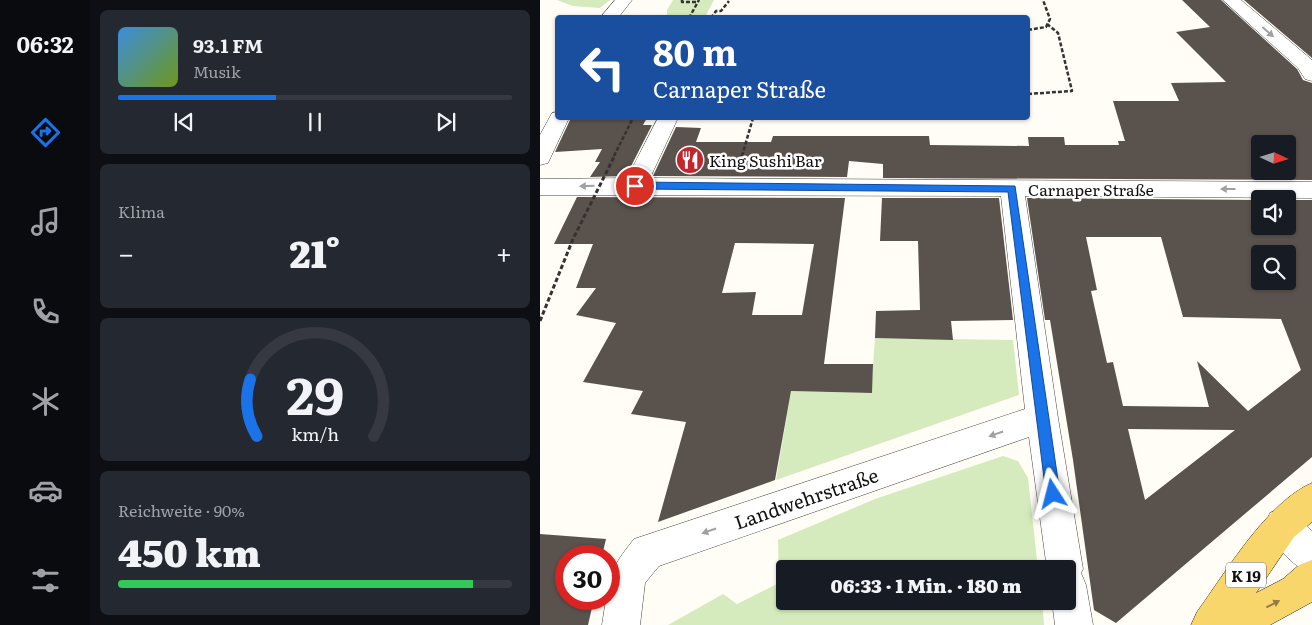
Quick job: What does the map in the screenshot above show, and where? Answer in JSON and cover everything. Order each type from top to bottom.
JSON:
[{"type":"main road","name":"K 19","points":[[1210,625],[1282,525],[1312,500]]},
{"type":"main road","name":"K 19","points":[[1231,625],[1296,592],[1312,578]]},
{"type":"street","points":[[611,15],[624,0]]},
{"type":"street","points":[[1231,0],[1306,65],[1312,75]]},
{"type":"street","points":[[540,158],[558,120]]},
{"type":"street","points":[[635,186],[667,120]]},
{"type":"street","name":"Carnaper Straße","points":[[540,187],[734,186],[1312,190]]},
{"type":"street","points":[[1012,188],[1042,418],[1064,560]]},
{"type":"street","name":"Landwehrstraße","points":[[621,625],[628,576],[647,552],[1042,418]]},
{"type":"street","points":[[1282,525],[1312,556]]},
{"type":"street","points":[[1072,610],[1074,625]]},
{"type":"path","points":[[682,0],[682,2],[698,1]]},
{"type":"path","points":[[1030,30],[1046,27],[1050,19],[1043,0]]},
{"type":"path","points":[[691,15],[698,1]]},
{"type":"path","points":[[713,15],[716,11],[720,12],[728,1]]},
{"type":"path","points":[[1030,94],[1072,91],[1058,33],[1047,24]]},
{"type":"path","points":[[540,321],[573,239],[631,120]]},
{"type":"path","points":[[734,186],[752,120]]},
{"type":"green space","points":[[557,0],[610,0],[600,8],[573,6]]},
{"type":"green space","points":[[673,0],[714,0],[706,15],[667,15],[667,10]]},
{"type":"green space","points":[[875,338],[1013,340],[1019,395],[776,480],[791,391],[871,393]]},
{"type":"green space","points":[[1003,456],[1018,461],[1028,478],[1037,560],[778,560],[778,540],[875,499]]},
{"type":"green space","points":[[776,584],[776,610],[1043,610],[1044,625],[668,625],[723,594],[737,604]]},
{"type":"building","points":[[1182,0],[1221,0],[1297,69],[1303,80],[1312,83],[1312,180],[1296,180],[1296,135],[1251,135],[1251,180],[883,178],[883,164],[849,161],[847,177],[653,176],[676,127],[701,128],[696,142],[771,142],[773,136],[929,136],[930,145],[1029,146],[1028,137],[1064,137],[1065,145],[1119,145],[1118,141],[1125,141],[1113,101],[1179,101],[1171,83],[1226,82],[1176,32],[1210,27]]},
{"type":"building","points":[[1244,0],[1312,0],[1312,58]]},
{"type":"building","points":[[570,120],[646,120],[643,125],[652,125],[626,176],[590,177],[600,162],[595,162],[602,149],[555,152]]},
{"type":"building","points":[[577,197],[845,198],[824,364],[873,364],[872,393],[791,391],[775,480],[658,522],[686,422],[631,414],[643,391],[583,382],[616,323],[576,315],[596,288],[576,288],[593,244],[554,244]],"holes":[[[735,243],[814,244],[802,315],[752,315],[756,292],[722,293]]]},
{"type":"building","points":[[882,198],[999,198],[1013,320],[951,321],[953,340],[875,338],[876,311],[920,310],[918,241],[880,241]]},
{"type":"building","points":[[1027,198],[1251,200],[1251,235],[1296,235],[1296,200],[1312,200],[1312,457],[1116,623],[1094,610],[1073,460],[1050,320],[1045,320]],"holes":[[[1086,237],[1161,237],[1183,317],[1281,319],[1301,370],[1248,411],[1197,361],[1209,407],[1123,406],[1113,362],[1107,363],[1091,291],[1097,290]],[[1128,429],[1235,430],[1145,500]]]},
{"type":"building","points":[[540,534],[606,539],[605,545],[555,545],[555,610],[591,610],[588,625],[540,625]]},
{"type":"place","name":"King Sushi Bar","points":[[690,160]]},
{"type":"route","points":[[635,186],[1012,188],[1053,494]]}]
